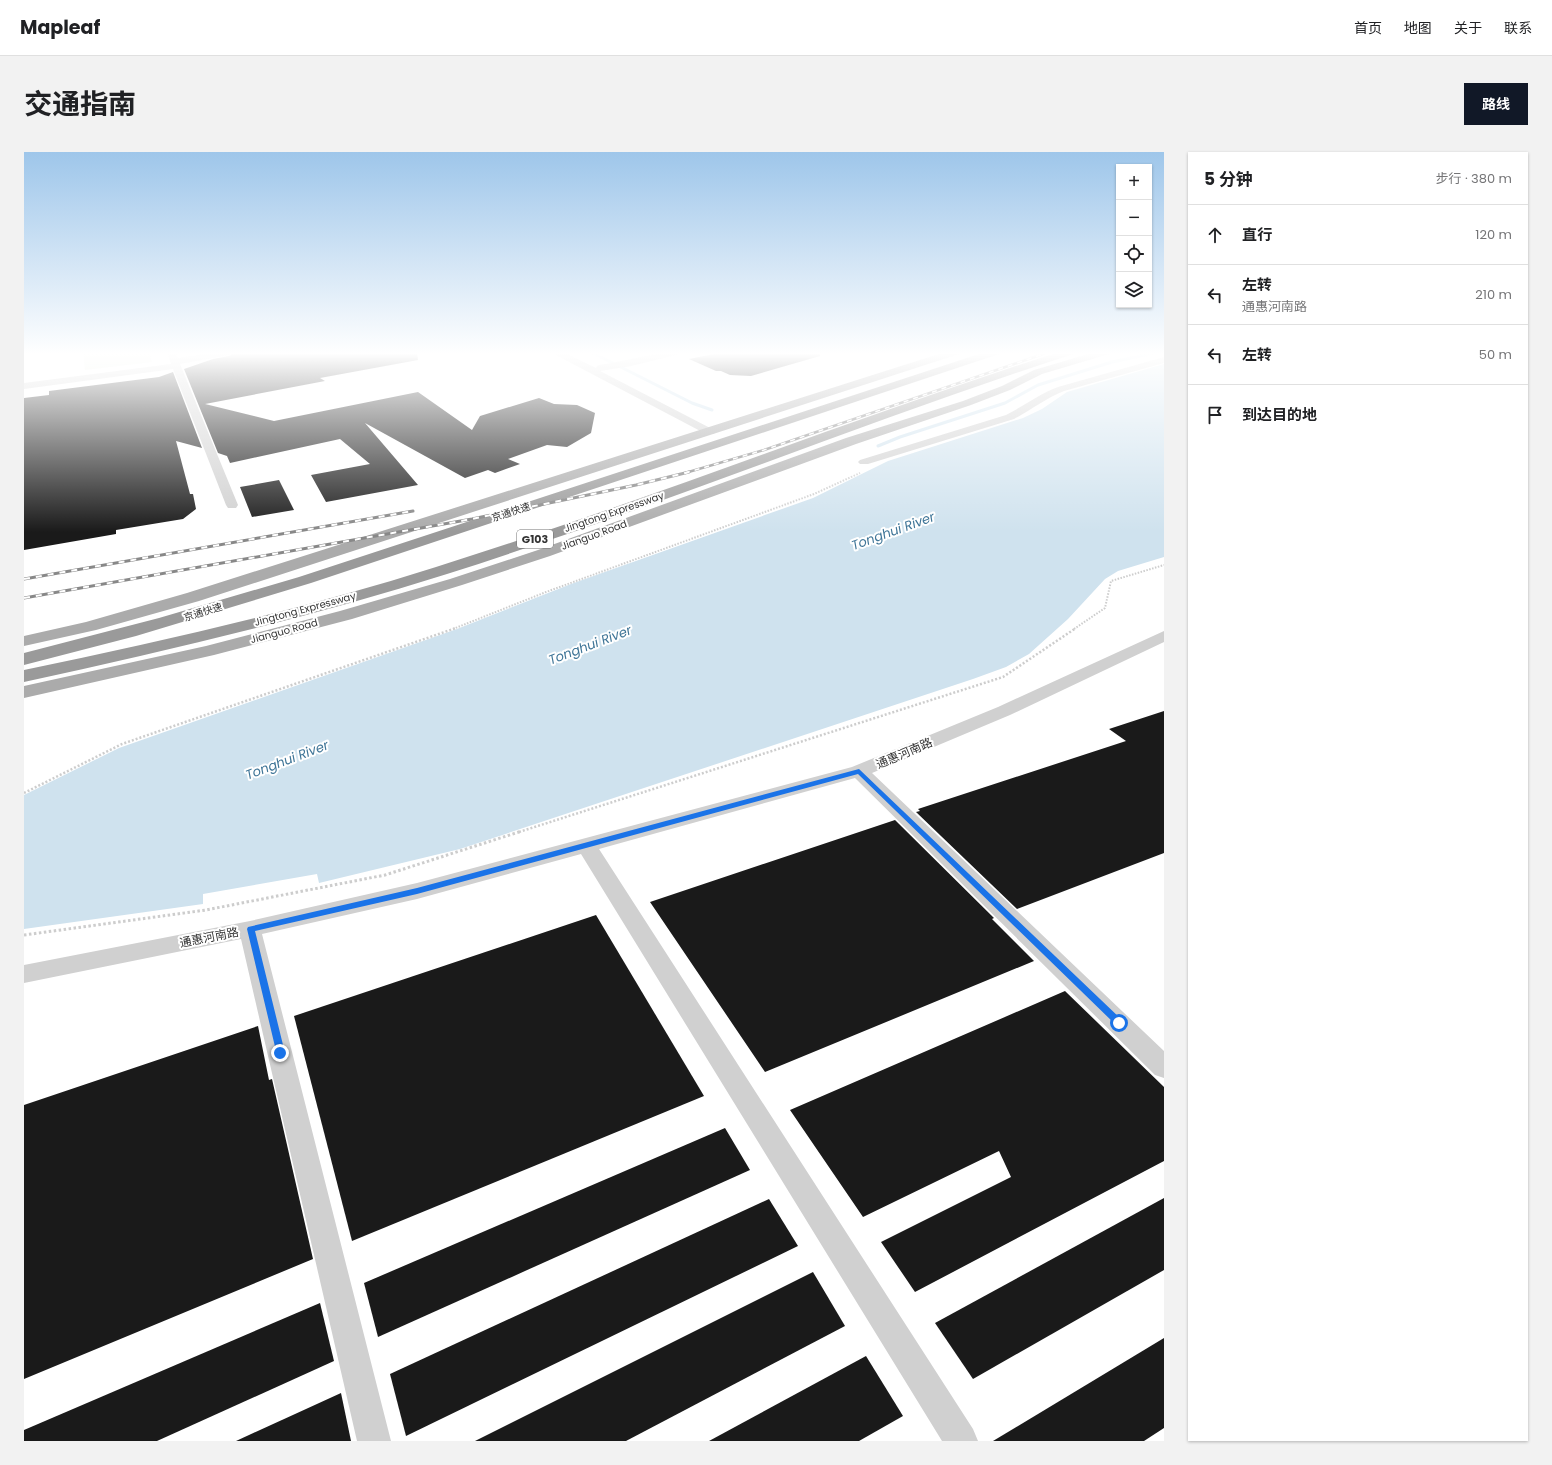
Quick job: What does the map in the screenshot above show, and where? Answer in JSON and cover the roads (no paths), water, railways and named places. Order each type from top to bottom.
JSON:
[{"type":"highway","points":[[695,451],[787,412]]},
{"type":"highway","name":"京通快速","points":[[24,659],[91,644],[205,612],[813,412]]},
{"type":"highway","name":"Jingtong Expressway","points":[[24,676],[104,659],[333,603],[442,570],[630,507],[836,432],[898,412]]},
{"type":"main road","points":[[24,641],[90,626],[193,597],[770,412]]},
{"type":"main road","name":"Jianguo Road","points":[[24,692],[200,653],[346,615],[456,582],[544,553],[851,441],[940,412]]},
{"type":"main road","points":[[297,628],[399,589],[442,570]]},
{"type":"street","points":[[195,412],[232,505]]},
{"type":"street","points":[[676,412],[713,431]]},
{"type":"street","points":[[679,412],[713,431]]},
{"type":"street","points":[[869,460],[1010,417],[1020,412]]},
{"type":"street","name":"通惠河南路","points":[[24,974],[250,929],[417,891],[859,771],[1004,711],[1164,636]]},
{"type":"street","points":[[859,771],[1164,1066]]},
{"type":"street","points":[[586,845],[961,1441]]},
{"type":"street","points":[[250,929],[374,1441]]},
{"type":"water","name":"Tonghui River","points":[[1035,412],[1164,412],[1164,557],[1118,571],[1105,579],[1068,619],[1029,654],[1006,667],[460,849],[319,883],[317,874],[203,894],[203,904],[24,929],[24,795],[119,748],[457,629],[571,584],[813,498],[888,461],[1023,418]]},
{"type":"waterway","points":[[878,446],[900,437],[977,412]]},
{"type":"railway","points":[[685,473],[764,450],[874,412]]},
{"type":"railway","points":[[24,598],[472,519],[636,485],[685,473]]},
{"type":"railway","points":[[24,579],[413,511]]}]
